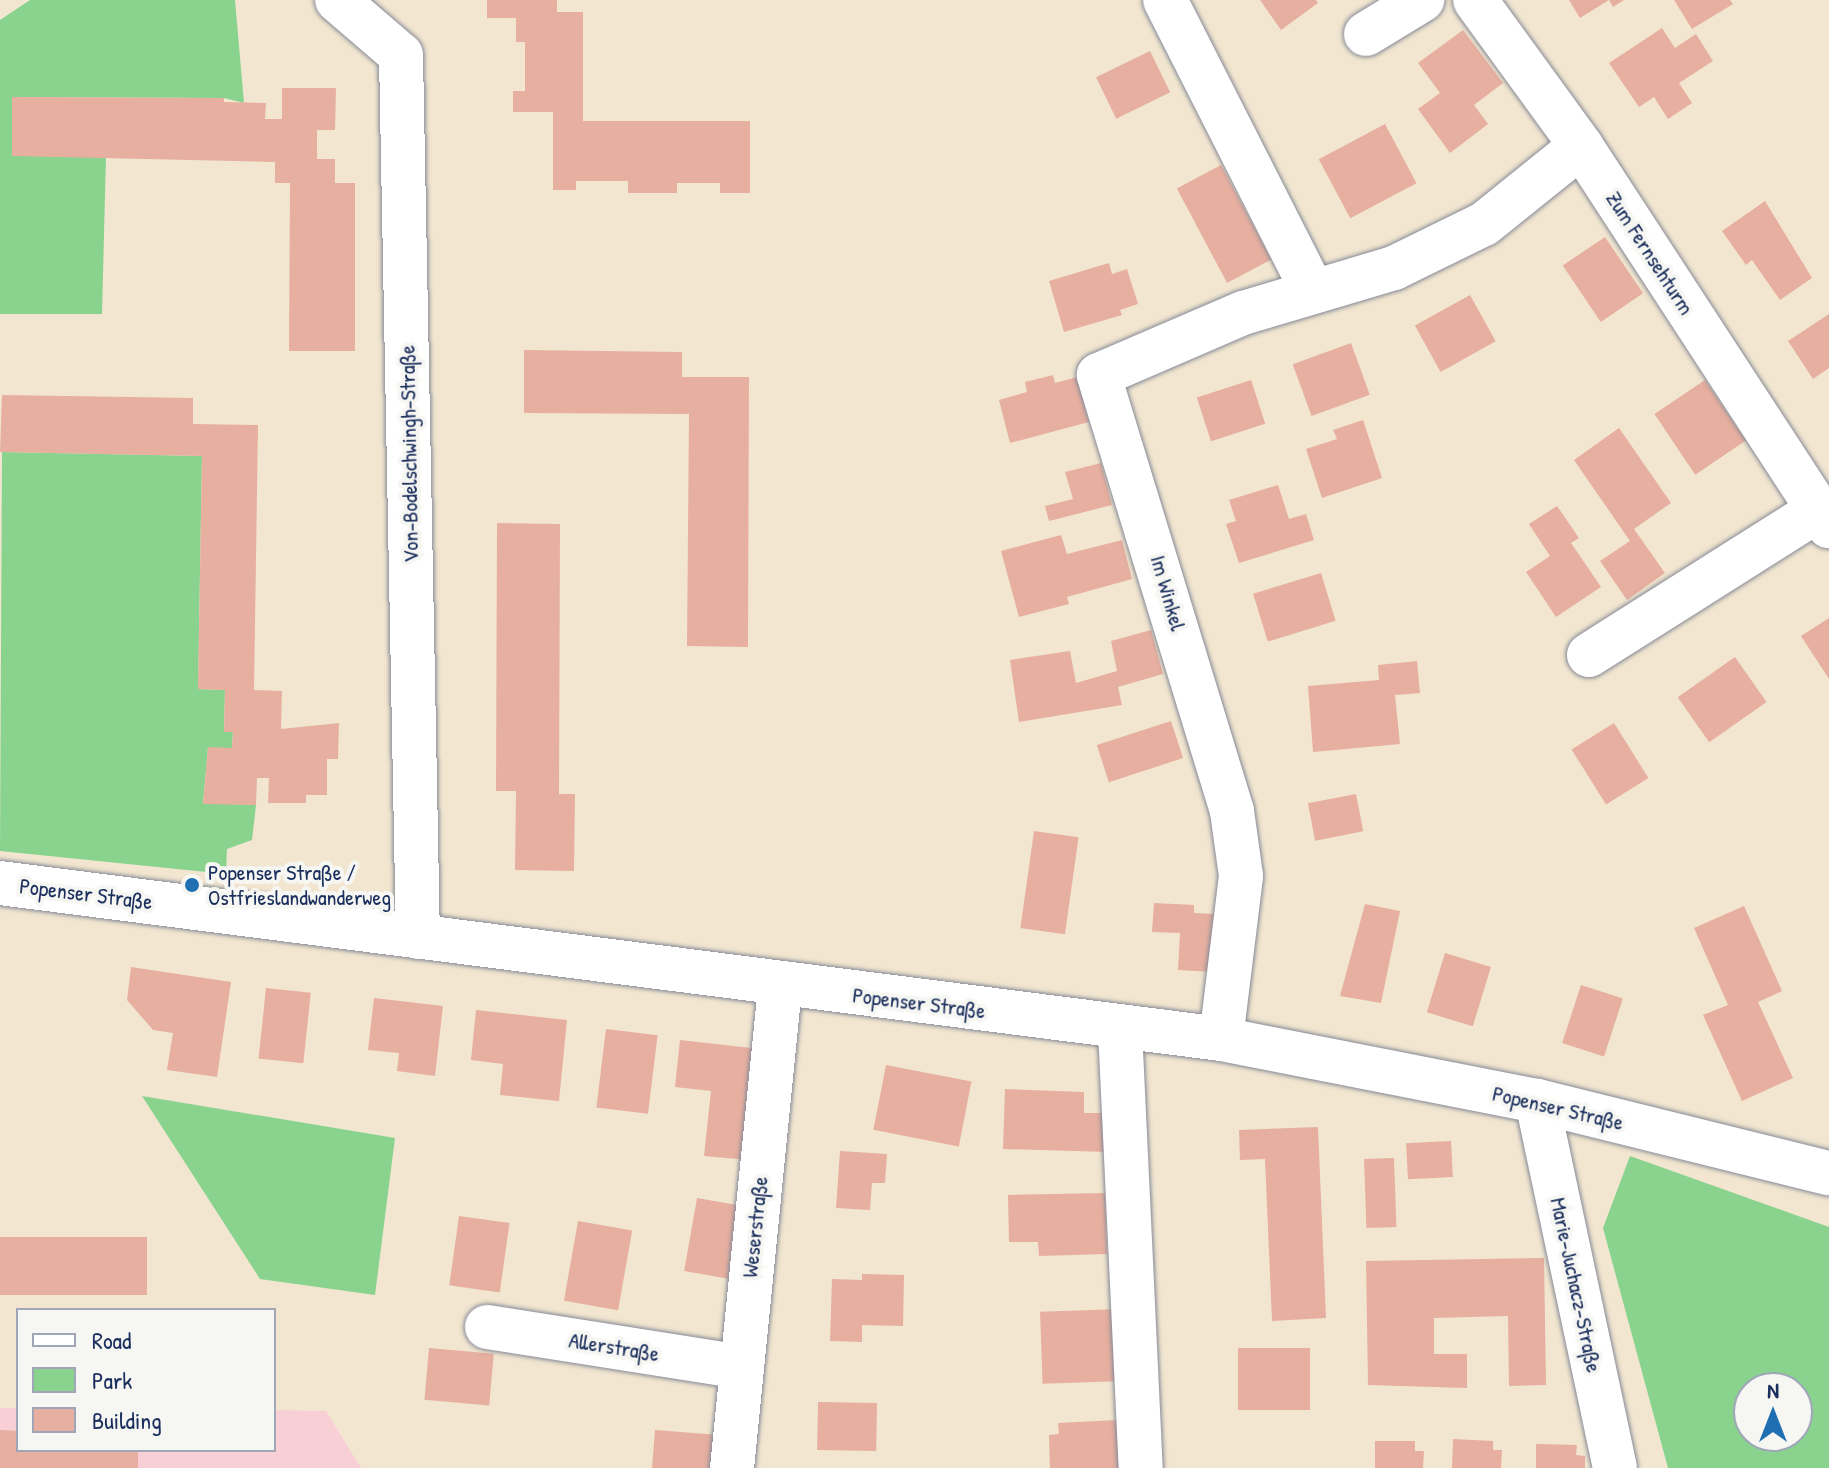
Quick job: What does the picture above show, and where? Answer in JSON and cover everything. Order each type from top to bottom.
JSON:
[{"type":"street","name":"Von-Bodelschwingh-Straße","points":[[337,0],[401,55],[418,937]]},
{"type":"street","points":[[1165,0],[1313,292]]},
{"type":"street","points":[[1366,34],[1422,0]]},
{"type":"street","name":"Zum Fernsehturm","points":[[1475,0],[1581,146],[1823,518],[1589,655]]},
{"type":"street","name":"Im Winkel","points":[[1221,1039],[1241,876],[1232,811],[1099,375],[1243,313],[1394,268],[1484,224],[1581,146]]},
{"type":"street","name":"Popenser Straße","points":[[0,883],[1120,1029],[1221,1039],[1537,1101],[1829,1173]]},
{"type":"street","name":"Weserstraße","points":[[732,1468],[780,985]]},
{"type":"street","points":[[1120,1029],[1141,1468]]},
{"type":"street","name":"Marie-Juchacz-Straße","points":[[1537,1101],[1615,1468]]},
{"type":"street","name":"Allerstraße","points":[[487,1327],[741,1367]]},
{"type":"shaded area","points":[[0,1408],[16,1408],[16,1452],[276,1452],[276,1410],[326,1411],[361,1468],[0,1468]]},
{"type":"green space","points":[[30,0],[235,0],[244,103],[224,98],[12,97],[12,156],[106,156],[102,314],[0,314],[0,20]]},
{"type":"green space","points":[[2,452],[202,456],[198,689],[225,690],[224,731],[233,732],[232,748],[208,748],[203,803],[256,805],[252,840],[227,849],[226,874],[0,851]]},
{"type":"green space","points":[[142,1096],[395,1138],[375,1295],[260,1279]]},
{"type":"green space","points":[[1630,1156],[1829,1227],[1829,1468],[1668,1468],[1603,1228]]},
{"type":"building","points":[[487,0],[557,0],[557,12],[583,12],[583,121],[750,121],[750,193],[720,193],[720,183],[677,183],[677,193],[628,193],[628,181],[576,181],[576,190],[553,190],[553,112],[513,112],[513,91],[525,91],[525,42],[516,42],[516,18],[487,18]]},
{"type":"building","points":[[1260,0],[1316,0],[1318,3],[1281,30]]},
{"type":"building","points":[[1569,0],[1609,0],[1580,18]]},
{"type":"building","points":[[1609,0],[1624,0],[1613,7]]},
{"type":"building","points":[[1674,0],[1730,0],[1733,4],[1692,29]]},
{"type":"building","points":[[1662,28],[1675,48],[1696,34],[1713,61],[1679,83],[1692,103],[1668,119],[1654,97],[1639,107],[1609,63]]},
{"type":"building","points":[[1463,30],[1503,83],[1474,105],[1488,124],[1450,153],[1418,109],[1440,93],[1418,63]]},
{"type":"building","points":[[1150,51],[1170,92],[1116,119],[1096,77]]},
{"type":"building","points":[[282,88],[336,88],[335,130],[317,130],[317,159],[335,159],[335,183],[355,183],[355,351],[289,351],[290,183],[275,183],[275,162],[12,156],[12,97],[224,98],[224,102],[266,103],[265,119],[282,119]]},
{"type":"building","points":[[1385,124],[1416,183],[1350,218],[1319,159]]},
{"type":"building","points":[[1221,165],[1271,259],[1227,283],[1177,188]]},
{"type":"building","points":[[1765,201],[1812,278],[1780,300],[1752,260],[1746,265],[1722,231]]},
{"type":"building","points":[[1605,237],[1643,293],[1601,322],[1563,266]]},
{"type":"building","points":[[1109,263],[1112,274],[1127,269],[1138,304],[1120,310],[1122,315],[1064,332],[1049,281]]},
{"type":"building","points":[[1470,295],[1496,341],[1441,372],[1415,326]]},
{"type":"building","points":[[1829,314],[1829,368],[1813,379],[1788,341]]},
{"type":"building","points":[[1351,343],[1370,395],[1312,416],[1293,364]]},
{"type":"building","points":[[524,350],[682,352],[682,377],[749,377],[748,647],[687,646],[689,414],[524,413]]},
{"type":"building","points":[[1053,375],[1055,383],[1077,377],[1089,422],[1010,443],[999,400],[1027,392],[1025,382]]},
{"type":"building","points":[[1251,380],[1265,424],[1211,441],[1197,398]]},
{"type":"building","points":[[1705,380],[1746,441],[1695,475],[1654,414]]},
{"type":"building","points":[[2,395],[193,398],[193,424],[258,425],[254,690],[282,691],[281,729],[339,723],[338,759],[327,759],[327,795],[306,795],[306,803],[268,803],[269,778],[257,778],[256,805],[203,804],[208,747],[232,748],[233,732],[224,732],[225,690],[198,689],[202,456],[0,452]]},
{"type":"building","points":[[1363,420],[1382,478],[1322,498],[1306,449],[1337,439],[1333,430]]},
{"type":"building","points":[[1619,428],[1671,503],[1634,529],[1665,573],[1627,600],[1600,561],[1630,541],[1574,460]]},
{"type":"building","points":[[1101,463],[1112,505],[1049,521],[1045,506],[1073,499],[1065,472]]},
{"type":"building","points":[[1278,485],[1289,519],[1306,514],[1314,540],[1239,563],[1226,524],[1236,521],[1229,500]]},
{"type":"building","points":[[1557,506],[1579,538],[1571,543],[1601,587],[1556,617],[1526,572],[1550,556],[1529,524]]},
{"type":"building","points":[[497,523],[560,524],[559,794],[575,794],[574,871],[515,870],[516,791],[496,791]]},
{"type":"building","points":[[1061,535],[1067,554],[1122,540],[1132,579],[1067,597],[1069,604],[1019,617],[1001,551]]},
{"type":"building","points":[[1321,573],[1336,621],[1268,642],[1253,594]]},
{"type":"building","points":[[1829,618],[1829,679],[1801,636]]},
{"type":"building","points":[[1151,630],[1163,674],[1118,687],[1122,705],[1019,722],[1010,660],[1070,651],[1076,683],[1117,671],[1111,641]]},
{"type":"building","points":[[1735,657],[1767,702],[1709,742],[1678,697]]},
{"type":"building","points":[[1417,661],[1420,693],[1395,695],[1400,744],[1313,752],[1308,686],[1379,680],[1378,665]]},
{"type":"building","points":[[1171,721],[1183,758],[1109,782],[1097,745]]},
{"type":"building","points":[[1614,723],[1648,778],[1606,805],[1572,749]]},
{"type":"building","points":[[1356,794],[1363,831],[1315,841],[1308,803]]},
{"type":"building","points":[[1034,831],[1079,837],[1065,934],[1020,928]]},
{"type":"building","points":[[1154,903],[1194,905],[1194,913],[1216,914],[1213,972],[1178,970],[1180,933],[1152,932]]},
{"type":"building","points":[[1365,904],[1400,911],[1381,1003],[1340,996]]},
{"type":"building","points":[[1744,906],[1782,991],[1758,1002],[1793,1078],[1742,1101],[1703,1015],[1728,1005],[1694,928]]},
{"type":"building","points":[[1445,953],[1491,967],[1473,1026],[1427,1012]]},
{"type":"building","points":[[131,967],[231,982],[217,1077],[167,1070],[173,1033],[153,1030],[127,1000]]},
{"type":"building","points":[[1581,985],[1623,999],[1604,1057],[1562,1043]]},
{"type":"building","points":[[266,988],[311,993],[303,1063],[259,1059]]},
{"type":"building","points":[[374,998],[443,1006],[435,1076],[397,1071],[399,1053],[368,1050]]},
{"type":"building","points":[[476,1010],[567,1020],[559,1101],[500,1095],[503,1064],[471,1060]]},
{"type":"building","points":[[606,1029],[658,1035],[648,1114],[596,1107]]},
{"type":"building","points":[[680,1040],[760,1049],[748,1160],[704,1156],[711,1091],[675,1087]]},
{"type":"building","points":[[886,1065],[971,1082],[959,1146],[873,1130]]},
{"type":"building","points":[[1005,1089],[1084,1092],[1084,1113],[1109,1113],[1108,1152],[1003,1149]]},
{"type":"building","points":[[1318,1127],[1326,1318],[1272,1321],[1265,1159],[1240,1160],[1239,1130]]},
{"type":"building","points":[[1451,1141],[1453,1177],[1408,1179],[1406,1143]]},
{"type":"building","points":[[840,1151],[887,1154],[885,1183],[872,1183],[870,1210],[836,1208]]},
{"type":"building","points":[[1394,1158],[1396,1227],[1366,1228],[1364,1159]]},
{"type":"building","points":[[1105,1193],[1107,1254],[1039,1256],[1038,1242],[1009,1242],[1008,1195]]},
{"type":"building","points":[[697,1198],[744,1206],[731,1279],[684,1271]]},
{"type":"building","points":[[459,1216],[510,1223],[500,1292],[449,1285]]},
{"type":"building","points":[[578,1221],[632,1231],[618,1310],[564,1301]]},
{"type":"building","points":[[0,1237],[147,1237],[147,1295],[0,1295]]},
{"type":"building","points":[[1544,1258],[1546,1385],[1509,1386],[1508,1316],[1434,1318],[1434,1354],[1467,1354],[1467,1388],[1368,1385],[1366,1261]]},
{"type":"building","points":[[862,1274],[904,1275],[903,1326],[862,1325],[862,1342],[830,1341],[832,1279],[862,1280]]},
{"type":"building","points":[[1121,1309],[1124,1381],[1043,1384],[1040,1312]]},
{"type":"building","points":[[429,1348],[494,1354],[489,1405],[424,1400]]},
{"type":"building","points":[[1238,1348],[1310,1348],[1310,1410],[1238,1410]]},
{"type":"building","points":[[818,1402],[877,1403],[876,1451],[817,1450]]},
{"type":"building","points":[[1118,1420],[1120,1468],[1050,1468],[1049,1435],[1059,1434],[1058,1423]]},
{"type":"building","points":[[0,1430],[16,1431],[16,1452],[138,1452],[138,1468],[0,1468]]},
{"type":"building","points":[[655,1430],[719,1435],[717,1468],[652,1468]]},
{"type":"building","points":[[1453,1439],[1493,1441],[1493,1450],[1502,1450],[1501,1468],[1452,1468]]},
{"type":"building","points":[[1375,1441],[1415,1441],[1415,1451],[1424,1451],[1423,1468],[1375,1468]]},
{"type":"building","points":[[1536,1444],[1577,1445],[1576,1455],[1585,1456],[1585,1468],[1536,1468]]},
{"type":"place","name":"Popenser Straße / Ostfrieslandwanderweg","points":[[192,885]]}]
